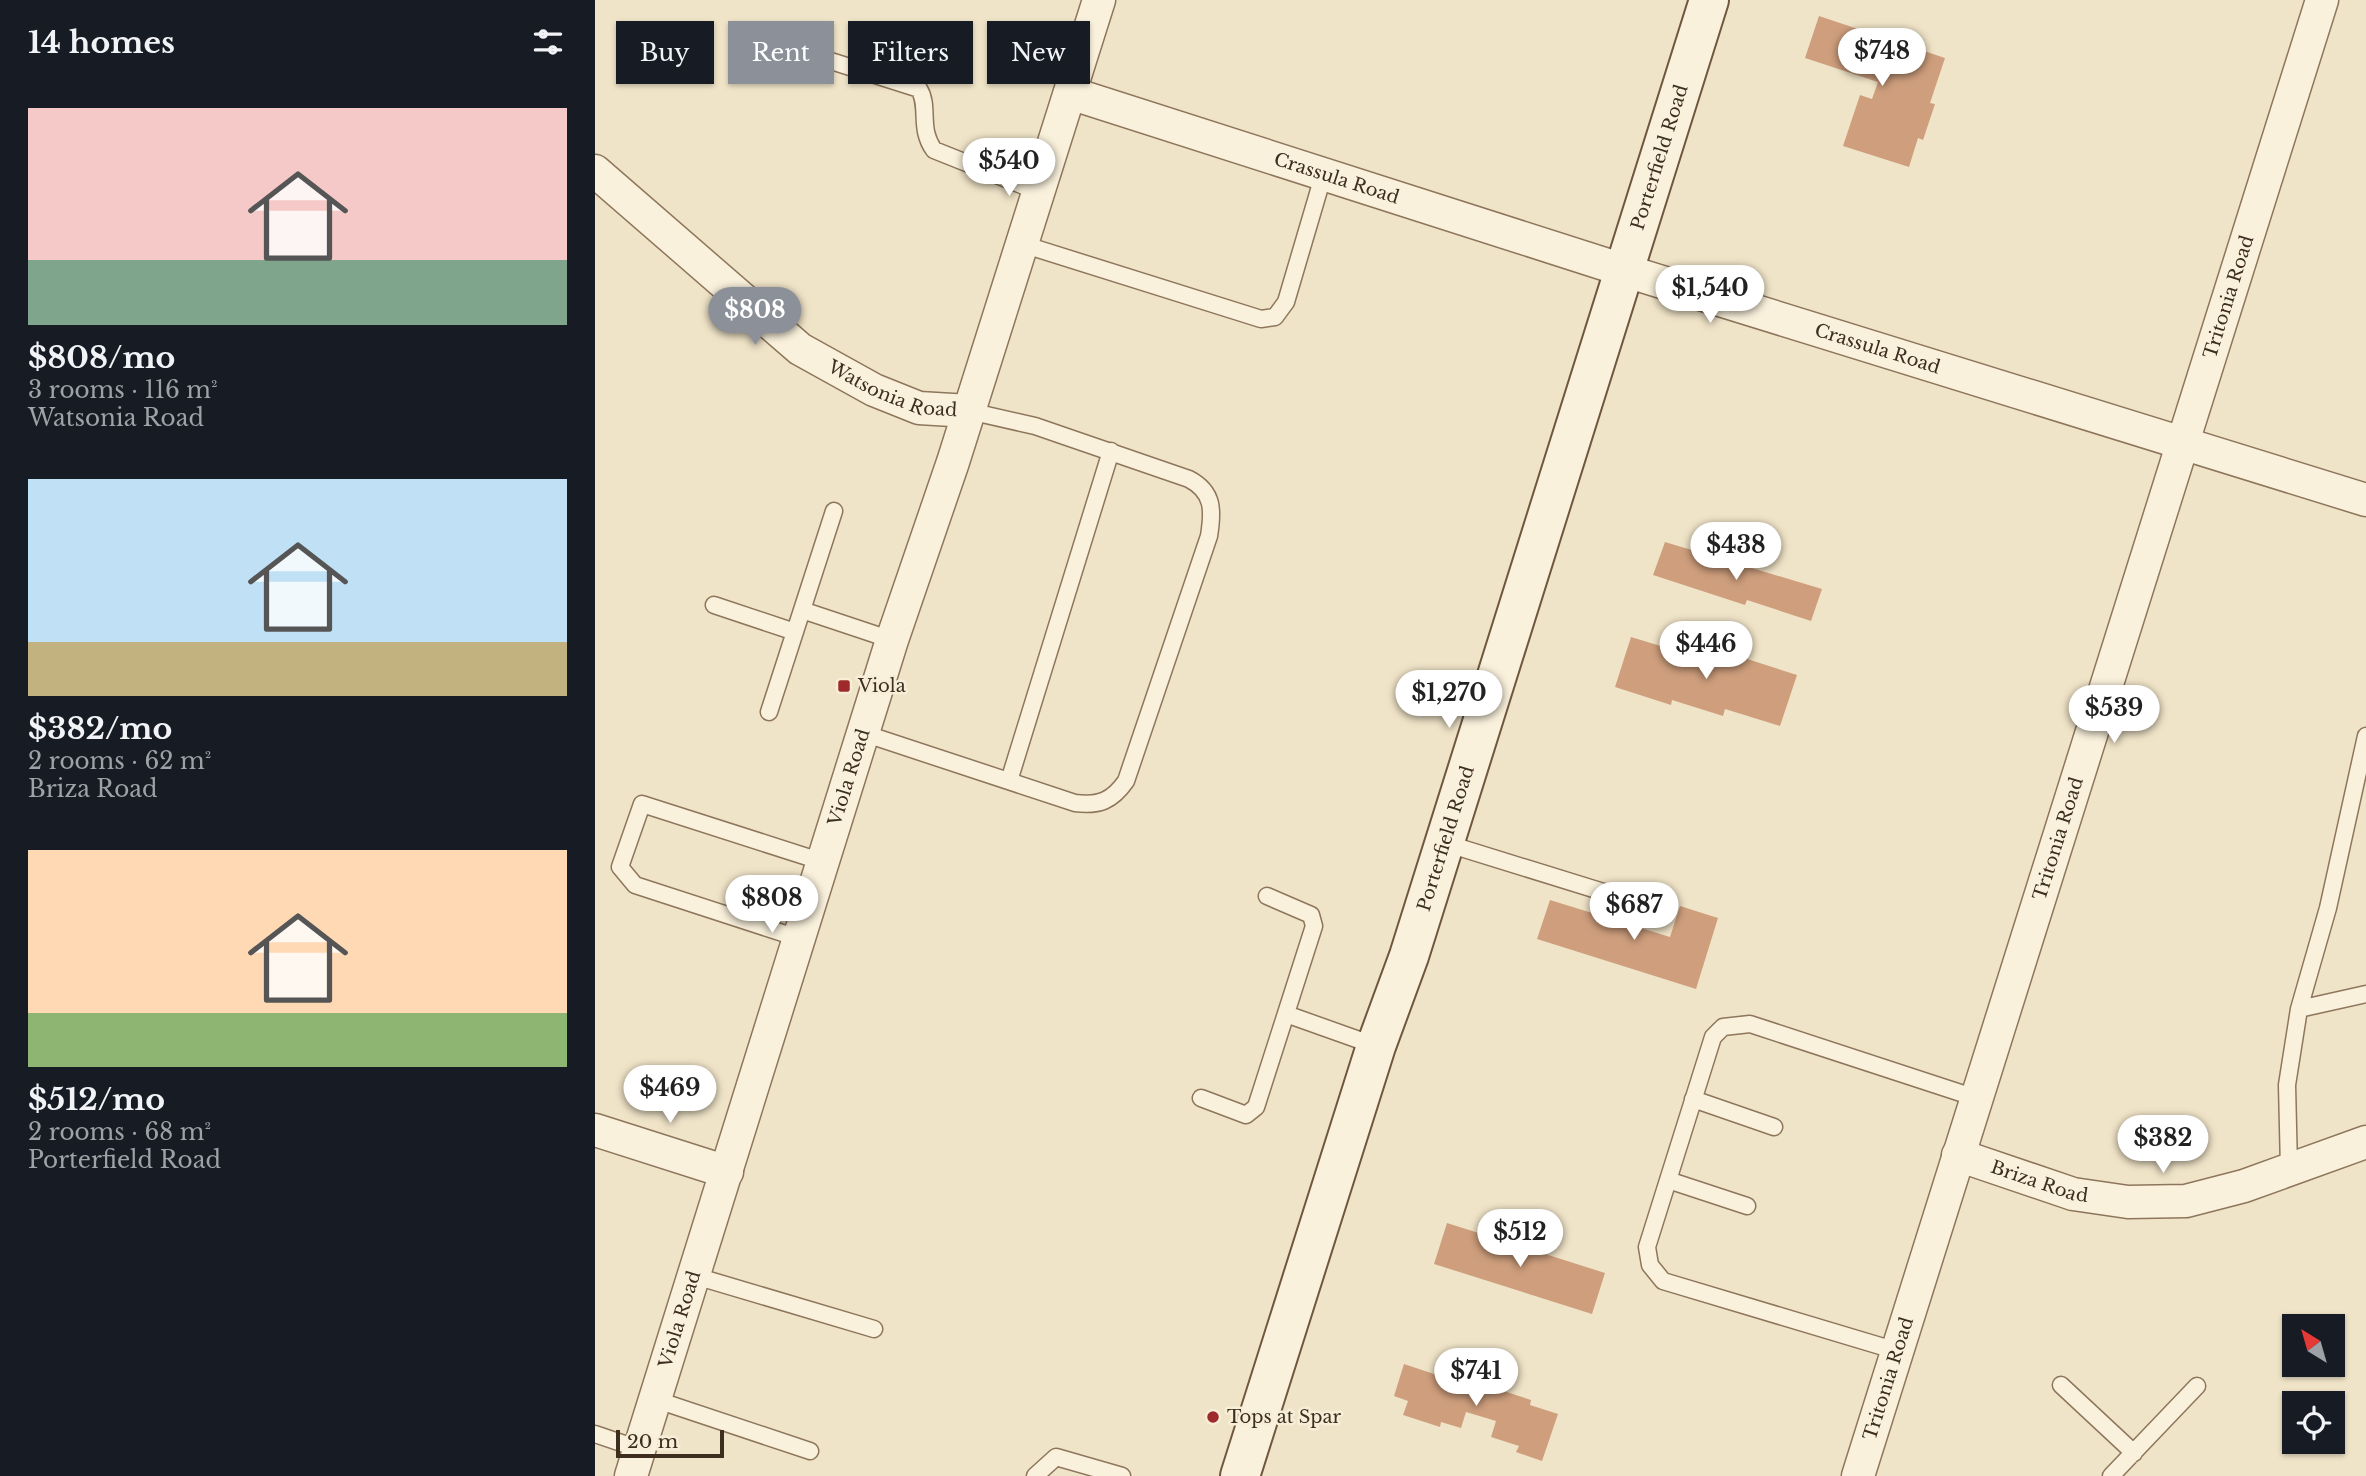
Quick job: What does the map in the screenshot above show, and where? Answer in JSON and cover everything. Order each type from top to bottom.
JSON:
[{"type":"street","name":"Viola Road","points":[[635,1463],[892,640],[969,411],[1099,0]]},
{"type":"street","name":"Porterfield Road","points":[[1240,1476],[1376,1046],[1444,843],[1709,0]]},
{"type":"street","name":"Tritonia Road","points":[[1858,1476],[2180,444],[2322,0]]},
{"type":"street","name":"Crassula Road","points":[[1070,93],[1623,270],[2366,500]]},
{"type":"street","name":"Watsonia Road","points":[[595,171],[800,349],[874,390],[919,408],[969,411]]},
{"type":"street","points":[[595,1130],[727,1172]]},
{"type":"street","name":"Briza Road","points":[[1958,1155],[2073,1194],[2128,1202],[2186,1200],[2244,1186],[2366,1142]]},
{"type":"lane","points":[[834,62],[919,89],[923,97],[926,140],[934,150],[1039,192]]},
{"type":"lane","points":[[1022,244],[1261,319],[1275,317],[1286,302],[1324,173]]},
{"type":"lane","points":[[863,733],[1075,803],[1101,803],[1118,793],[1126,781],[1209,536],[1211,504],[1200,485],[1035,426],[969,411]]},
{"type":"lane","points":[[1009,781],[1111,452]]},
{"type":"lane","points":[[769,712],[834,511]]},
{"type":"lane","points":[[714,605],[795,632]]},
{"type":"lane","points":[[802,610],[892,640]]},
{"type":"lane","points":[[2290,1169],[2287,1085],[2299,1009],[2328,908],[2366,736]]},
{"type":"lane","points":[[799,938],[635,885],[620,867],[642,804],[823,862]]},
{"type":"lane","points":[[1444,843],[1655,908]]},
{"type":"lane","points":[[1201,1098],[1246,1115],[1256,1107],[1314,926],[1311,915],[1267,896]]},
{"type":"lane","points":[[2299,1009],[2366,994]]},
{"type":"lane","points":[[1286,1014],[1376,1046]]},
{"type":"lane","points":[[1897,1351],[1663,1281],[1654,1272],[1645,1252],[1716,1032],[1730,1025],[1750,1024],[1976,1098]]},
{"type":"lane","points":[[1693,1099],[1774,1128]]},
{"type":"lane","points":[[1668,1180],[1747,1206]]},
{"type":"lane","points":[[692,1275],[874,1329]]},
{"type":"lane","points":[[2061,1385],[2134,1453]]},
{"type":"lane","points":[[2111,1476],[2197,1386]]},
{"type":"lane","points":[[654,1399],[810,1451]]},
{"type":"lane","points":[[595,1434],[635,1463]]},
{"type":"lane","points":[[1035,1476],[1056,1457],[1122,1476]]},
{"type":"building","points":[[1819,16],[1945,58],[1930,103],[1935,104],[1923,140],[1918,138],[1909,167],[1843,146],[1860,95],[1872,99],[1878,82],[1805,58]]},
{"type":"building","points":[[1665,542],[1822,589],[1811,621],[1747,600],[1745,605],[1653,575]]},
{"type":"building","points":[[1631,637],[1687,654],[1689,647],[1740,662],[1741,657],[1797,675],[1780,726],[1725,709],[1723,716],[1672,700],[1671,705],[1615,687]]},
{"type":"building","points":[[1550,900],[1670,937],[1680,906],[1718,918],[1696,989],[1537,939]]},
{"type":"building","points":[[1447,1223],[1605,1273],[1592,1314],[1434,1264]]},
{"type":"building","points":[[1404,1364],[1446,1378],[1448,1373],[1531,1400],[1530,1405],[1558,1414],[1542,1461],[1516,1452],[1519,1446],[1491,1437],[1496,1421],[1466,1412],[1461,1428],[1441,1422],[1440,1427],[1403,1415],[1408,1401],[1394,1396]]},
{"type":"place","name":"Viola","points":[[844,686]]},
{"type":"place","name":"Tops at Spar","points":[[1213,1417]]}]
